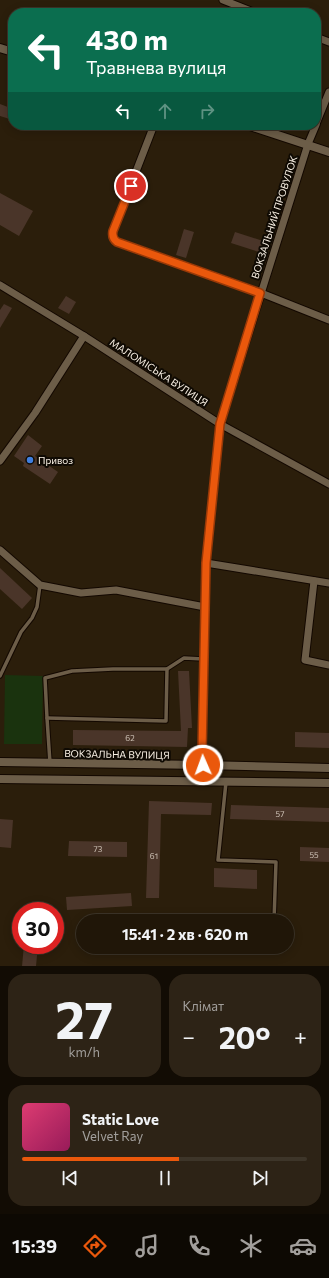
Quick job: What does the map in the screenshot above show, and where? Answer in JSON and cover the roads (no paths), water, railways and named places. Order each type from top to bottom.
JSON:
[{"type":"street","points":[[223,0],[243,8]]},
{"type":"street","name":"ВОКЗАЛЬНИЙ ПРОВУЛОК","points":[[321,112],[329,92]]},
{"type":"street","points":[[152,130],[114,228],[112,234],[113,238],[117,242],[260,293],[329,320]]},
{"type":"street","points":[[263,130],[329,152]]},
{"type":"street","name":"ВОКЗАЛЬНИЙ ПРОВУЛОК","points":[[203,765],[206,563],[220,424],[260,293],[314,130]]},
{"type":"street","name":"МАЛОМІСЬКА ВУЛИЦЯ","points":[[0,285],[84,336],[220,424],[329,484]]},
{"type":"street","points":[[0,461],[35,413],[84,336]]},
{"type":"street","points":[[0,550],[40,585],[81,593],[116,590],[205,607]]},
{"type":"street","points":[[206,563],[329,583]]},
{"type":"street","points":[[314,581],[305,660],[329,665]]},
{"type":"street","name":"ВОКЗАЛЬНА ВУЛИЦЯ","points":[[0,762],[329,768]]},
{"type":"street","points":[[0,779],[329,783]]},
{"type":"lane","points":[[0,676],[21,632],[32,618],[37,607],[40,585]]},
{"type":"lane","points":[[50,763],[46,718],[45,678],[72,671],[167,669],[184,658],[205,659]]},
{"type":"lane","points":[[46,718],[166,721],[167,669]]},
{"type":"lane","points":[[226,781],[218,860],[276,862],[274,914]]},
{"type":"place","name":"Привоз","points":[[30,460]]}]
